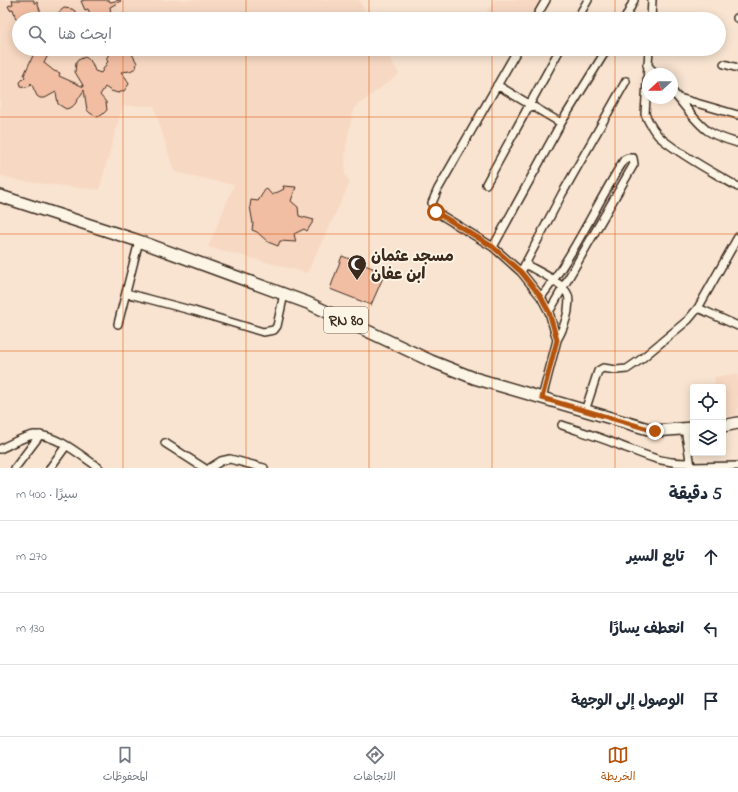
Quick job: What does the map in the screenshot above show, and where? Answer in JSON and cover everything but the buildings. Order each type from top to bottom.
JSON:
[{"type":"main road","name":"RN 80","points":[[0,196],[140,241],[308,303],[457,372],[655,431],[689,429]]},
{"type":"main road","points":[[726,426],[738,424]]},
{"type":"street","points":[[539,12],[546,0]]},
{"type":"street","points":[[581,12],[588,0]]},
{"type":"street","points":[[628,12],[634,0]]},
{"type":"street","points":[[651,12],[652,0]]},
{"type":"street","points":[[514,56],[438,189],[432,203],[433,208],[441,216],[493,247],[521,272],[541,297],[549,312],[557,340]]},
{"type":"street","points":[[486,184],[556,56]]},
{"type":"street","points":[[493,247],[561,123],[603,56]]},
{"type":"street","points":[[648,56],[645,114],[649,124],[661,139],[738,187]]},
{"type":"street","points":[[724,64],[738,68]]},
{"type":"street","points":[[647,65],[650,68]]},
{"type":"street","points":[[521,272],[562,194],[626,81]]},
{"type":"street","points":[[497,85],[561,123]]},
{"type":"street","points":[[678,98],[738,115]]},
{"type":"street","points":[[678,98],[702,126],[719,137],[738,143]]},
{"type":"street","points":[[541,297],[554,281],[624,160],[633,158],[634,164],[549,312]]},
{"type":"street","points":[[602,197],[611,203]]},
{"type":"street","points":[[585,411],[598,371],[603,368],[616,370],[627,368],[640,360],[688,320],[698,308],[738,237]]},
{"type":"street","points":[[118,324],[140,241]]},
{"type":"street","points":[[525,264],[563,288],[568,294],[569,300],[563,330],[557,340],[542,398]]},
{"type":"street","points":[[126,293],[264,332],[274,330],[277,326],[284,294]]},
{"type":"street","points":[[698,308],[738,326]]},
{"type":"street","points":[[562,425],[617,444],[655,460],[690,466],[738,466]]},
{"type":"street","points":[[689,429],[690,466]]},
{"type":"street","points":[[15,468],[40,435]]},
{"type":"street","points":[[0,449],[26,437],[40,435],[48,436],[100,468]]},
{"type":"street","points":[[165,443],[204,468]]},
{"type":"street","points":[[50,468],[66,446]]},
{"type":"street","points":[[210,468],[221,461],[230,459],[264,468]]},
{"type":"shaded area","points":[[0,0],[359,0],[365,12],[12,12],[12,56],[389,56],[399,74],[354,108],[346,146],[345,174],[350,183],[307,273],[208,247],[234,185],[174,172],[154,106],[123,106],[99,190],[19,181],[0,175]]},
{"type":"shaded area","points":[[494,0],[543,0],[535,12],[487,11]]},
{"type":"shaded area","points":[[738,373],[738,415],[726,417],[726,384],[715,384],[714,377]]},
{"type":"place","name":"مسجد عثمان ابن عفان","points":[[357,281]]},
{"type":"route","points":[[436,212],[493,247],[521,272],[541,297],[549,312],[557,340],[542,398],[655,431]]}]
